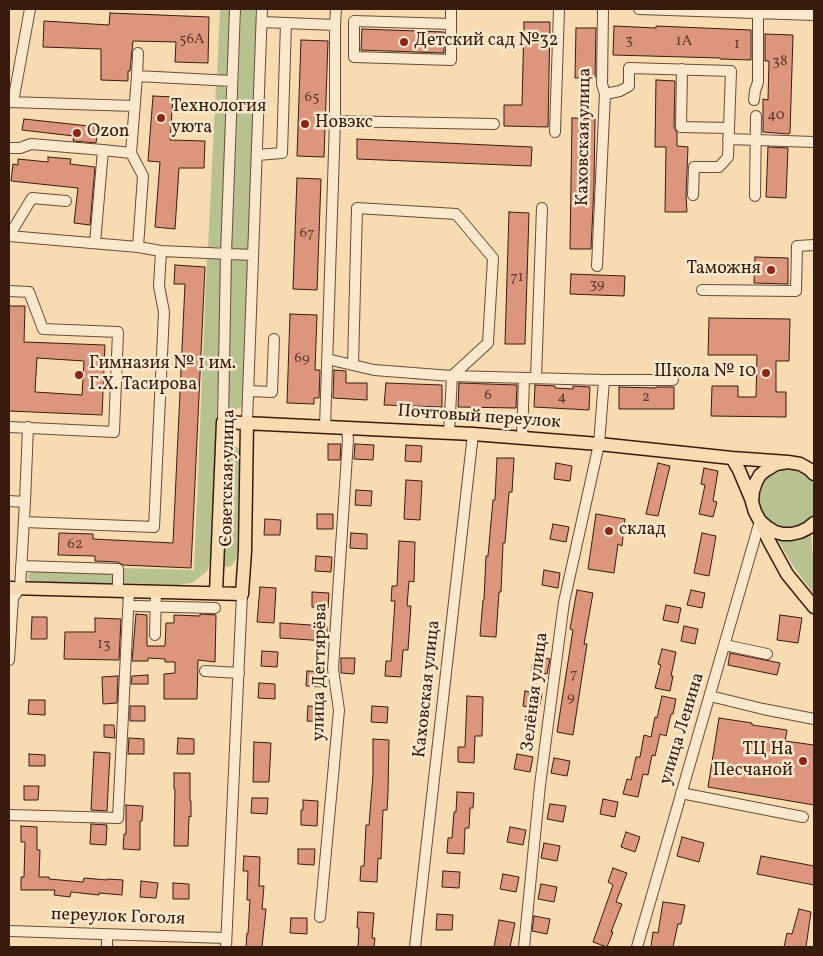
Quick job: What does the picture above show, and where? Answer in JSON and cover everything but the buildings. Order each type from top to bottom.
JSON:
[{"type":"main road","name":"Почтовый переулок","points":[[223,422],[473,434],[599,444],[788,462],[800,464],[814,474]]},
{"type":"main road","name":"Советская улица","points":[[216,593],[223,422]]},
{"type":"main road","name":"Советская улица","points":[[242,594],[245,551],[247,422]]},
{"type":"main road","points":[[732,458],[739,470],[768,541],[787,574],[814,607]]},
{"type":"main road","points":[[752,502],[753,491],[760,475],[776,464],[788,462]]},
{"type":"main road","points":[[760,521],[775,532],[791,534],[800,532],[814,523]]},
{"type":"main road","points":[[14,588],[242,594]]},
{"type":"street","points":[[30,9],[11,102],[135,106]]},
{"type":"street","name":"Советская улица","points":[[223,422],[226,254],[235,9]]},
{"type":"street","name":"Советская улица","points":[[247,422],[262,9]]},
{"type":"street","points":[[326,426],[335,121],[336,9]]},
{"type":"street","points":[[451,9],[451,24],[450,60],[354,56],[354,21],[451,24]]},
{"type":"street","points":[[555,132],[558,9]]},
{"type":"street","name":"Каховская улица","points":[[597,266],[605,94],[602,84],[603,9]]},
{"type":"street","points":[[639,9],[758,13],[776,11],[814,15]]},
{"type":"street","points":[[754,100],[758,82],[758,13]]},
{"type":"street","points":[[262,22],[335,25]]},
{"type":"street","points":[[257,154],[282,153],[286,23]]},
{"type":"street","points":[[138,53],[131,153],[143,176],[138,247]]},
{"type":"street","points":[[605,94],[620,91],[629,86],[630,68],[731,71],[728,157],[719,167],[694,167],[694,195]]},
{"type":"street","points":[[682,69],[682,128],[729,128]]},
{"type":"street","points":[[137,76],[232,81]]},
{"type":"street","points":[[755,196],[756,116]]},
{"type":"street","points":[[335,121],[494,124]]},
{"type":"street","points":[[728,139],[814,142]]},
{"type":"street","points":[[9,148],[20,148],[31,144],[131,153]]},
{"type":"street","points":[[95,244],[103,150]]},
{"type":"street","points":[[66,201],[32,198],[9,236],[138,247],[161,251],[253,255]]},
{"type":"street","points":[[353,365],[357,208],[456,214],[493,258],[488,343],[452,376],[449,433]]},
{"type":"street","points":[[536,378],[542,208]]},
{"type":"street","points":[[702,290],[796,291],[797,246],[814,245]]},
{"type":"street","points":[[24,522],[154,526],[164,312],[159,286],[161,251]]},
{"type":"street","points":[[9,291],[29,292],[43,329],[118,332],[114,432],[9,426]]},
{"type":"street","points":[[248,391],[272,392],[274,339]]},
{"type":"street","points":[[327,359],[374,370],[452,376],[673,380]]},
{"type":"street","points":[[522,438],[524,378]]},
{"type":"street","name":"Зелёная улица","points":[[524,947],[540,785],[564,602],[599,444],[604,380]]},
{"type":"street","points":[[9,660],[14,588],[20,566],[24,522],[28,427]]},
{"type":"street","name":"улица Дегтярёва","points":[[320,917],[339,710],[333,670],[348,440],[347,428]]},
{"type":"street","name":"Каховская улица","points":[[415,947],[473,434]]},
{"type":"street","points":[[788,462],[814,461]]},
{"type":"street","points":[[9,501],[25,502]]},
{"type":"street","name":"улица Ленина","points":[[637,947],[760,521]]},
{"type":"street","points":[[9,816],[118,818],[123,591],[118,570],[20,566]]},
{"type":"street","points":[[156,591],[156,635]]},
{"type":"street","name":"Советская улица","points":[[226,943],[242,594]]},
{"type":"street","points":[[136,606],[215,608]]},
{"type":"street","points":[[725,645],[767,654]]},
{"type":"street","points":[[205,671],[238,673]]},
{"type":"street","points":[[710,696],[814,719]]},
{"type":"street","points":[[681,793],[803,817]]},
{"type":"street","name":"переулок Гоголя","points":[[9,931],[226,943]]},
{"type":"street","points":[[107,935],[107,947]]},
{"type":"green space","points":[[220,9],[232,9],[229,75],[217,76]]},
{"type":"green space","points":[[241,9],[257,9],[243,403],[241,407],[235,410],[229,407],[226,401]]},
{"type":"green space","points":[[216,85],[221,85],[229,92],[223,247],[208,247]]},
{"type":"green space","points":[[207,257],[223,258],[211,560],[207,571],[192,583],[178,585],[125,583],[123,580],[124,568],[194,570]]},
{"type":"green space","points":[[232,446],[237,447],[242,454],[241,541],[236,559],[232,565],[225,567],[223,564],[228,450]]},
{"type":"green space","points":[[792,467],[808,474],[814,481],[814,515],[801,527],[781,529],[769,523],[757,509],[760,481],[774,469]]},
{"type":"green space","points":[[811,529],[814,594],[793,566],[775,535]]},
{"type":"green space","points":[[33,571],[110,573],[114,579],[113,584],[31,581],[28,579],[28,575]]},
{"type":"place","name":"Детский сад №32","points":[[404,42]]},
{"type":"place","name":"Технология уюта","points":[[161,118]]},
{"type":"place","name":"Новэкс","points":[[305,124]]},
{"type":"place","name":"Ozon","points":[[77,133]]},
{"type":"place","name":"Таможня","points":[[771,270]]},
{"type":"place","name":"Школа № 10","points":[[766,373]]},
{"type":"place","name":"Гимназия № 1 им. Г.Х. Тасирова","points":[[79,375]]},
{"type":"place","name":"склад","points":[[609,531]]},
{"type":"place","name":"ТЦ На Песчаной","points":[[803,761]]}]
